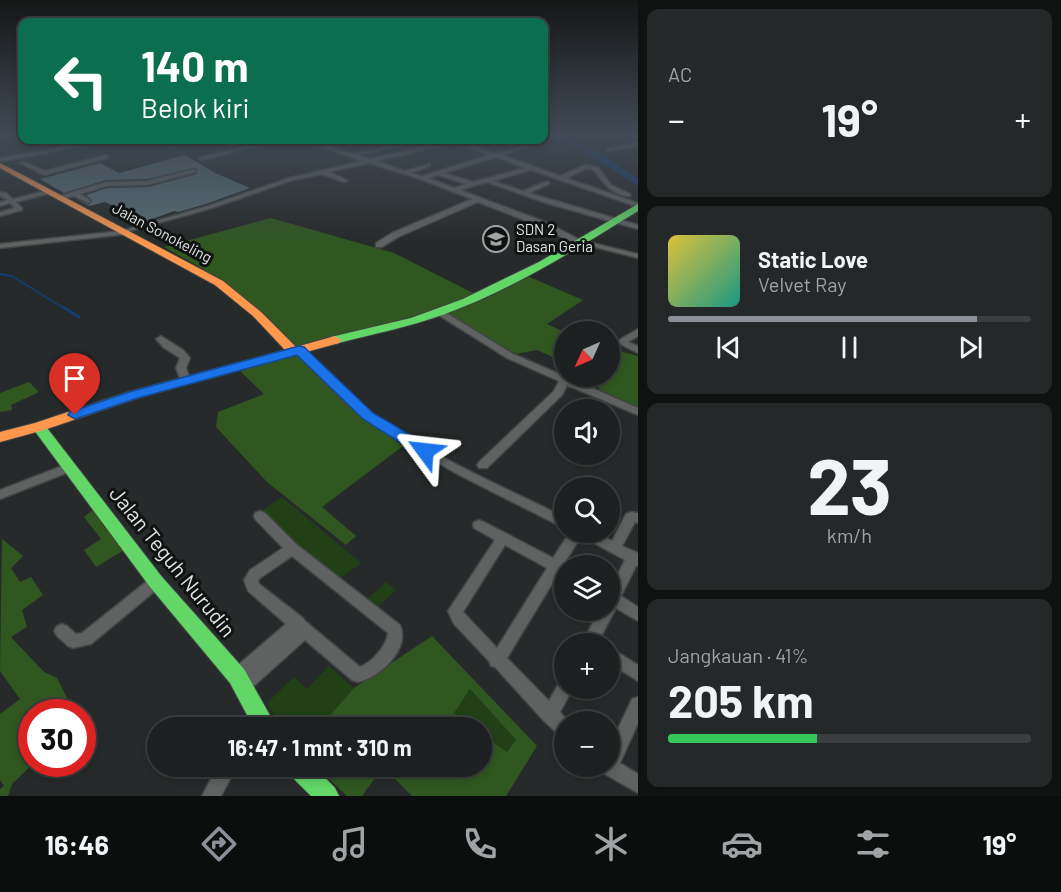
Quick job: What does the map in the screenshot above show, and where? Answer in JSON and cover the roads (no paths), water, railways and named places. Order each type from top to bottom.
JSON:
[{"type":"street","name":"Jalan Sonokeling","points":[[10,171],[22,179],[64,196],[219,283],[257,314],[296,351]]},
{"type":"street","points":[[40,171],[50,176],[69,171]]},
{"type":"street","points":[[22,179],[51,171]]},
{"type":"street","points":[[0,204],[64,196],[109,184],[147,183],[193,171]]},
{"type":"street","points":[[0,246],[126,232],[210,207],[252,191],[328,171]]},
{"type":"street","points":[[411,171],[422,178],[545,225],[581,242],[638,256]]},
{"type":"street","points":[[422,178],[443,171]]},
{"type":"street","points":[[453,190],[517,171]]},
{"type":"street","points":[[543,171],[638,206]]},
{"type":"street","points":[[560,177],[576,171]]},
{"type":"street","points":[[598,171],[612,189],[638,198]]},
{"type":"street","points":[[324,172],[345,181]]},
{"type":"street","points":[[437,173],[471,184]]},
{"type":"street","points":[[486,180],[522,194],[638,227]]},
{"type":"street","points":[[522,194],[547,183]]},
{"type":"street","points":[[0,194],[4,194],[21,209],[0,214]]},
{"type":"street","points":[[379,245],[395,235],[478,199]]},
{"type":"street","points":[[0,436],[39,427],[133,395],[440,312],[483,295],[581,242],[638,206]]},
{"type":"street","points":[[440,312],[510,356],[554,376]]},
{"type":"street","points":[[638,332],[621,342],[638,350]]},
{"type":"street","points":[[161,339],[167,347],[177,350],[185,358],[182,368],[186,381]]},
{"type":"street","points":[[296,351],[352,402],[393,432],[441,460],[554,518]]},
{"type":"street","points":[[483,465],[558,393],[561,387]]},
{"type":"street","points":[[580,387],[638,412]]},
{"type":"street","name":"Jalan Teguh Nurudin","points":[[39,427],[156,582],[239,681],[255,717]]},
{"type":"street","points":[[0,495],[70,467]]},
{"type":"street","points":[[260,516],[292,549],[395,630],[397,634],[392,647],[366,673],[358,675],[251,583],[255,574],[292,549]]},
{"type":"street","points":[[615,547],[631,518],[638,518]]},
{"type":"street","points":[[479,525],[554,565]]},
{"type":"street","points":[[503,538],[455,611],[459,620],[554,719]]},
{"type":"street","points":[[607,543],[635,559],[620,587]]},
{"type":"street","points":[[497,661],[554,569]]},
{"type":"street","points":[[62,631],[73,641],[86,639],[156,582]]},
{"type":"street","points":[[620,609],[638,615]]},
{"type":"street","points":[[239,681],[302,627]]},
{"type":"street","points":[[620,662],[638,674]]},
{"type":"street","points":[[550,715],[559,699]]},
{"type":"street","points":[[620,743],[638,705]]},
{"type":"street","points":[[620,773],[638,784]]},
{"type":"street","points":[[211,796],[222,777]]},
{"type":"street","points":[[308,777],[327,796]]},
{"type":"waterway","points":[[620,171],[638,183]]},
{"type":"waterway","points":[[0,274],[12,276],[65,309]]},
{"type":"waterway","points":[[63,307],[79,317]]},
{"type":"place","name":"SDN 2 Dasan Geria","points":[[496,239]]}]
